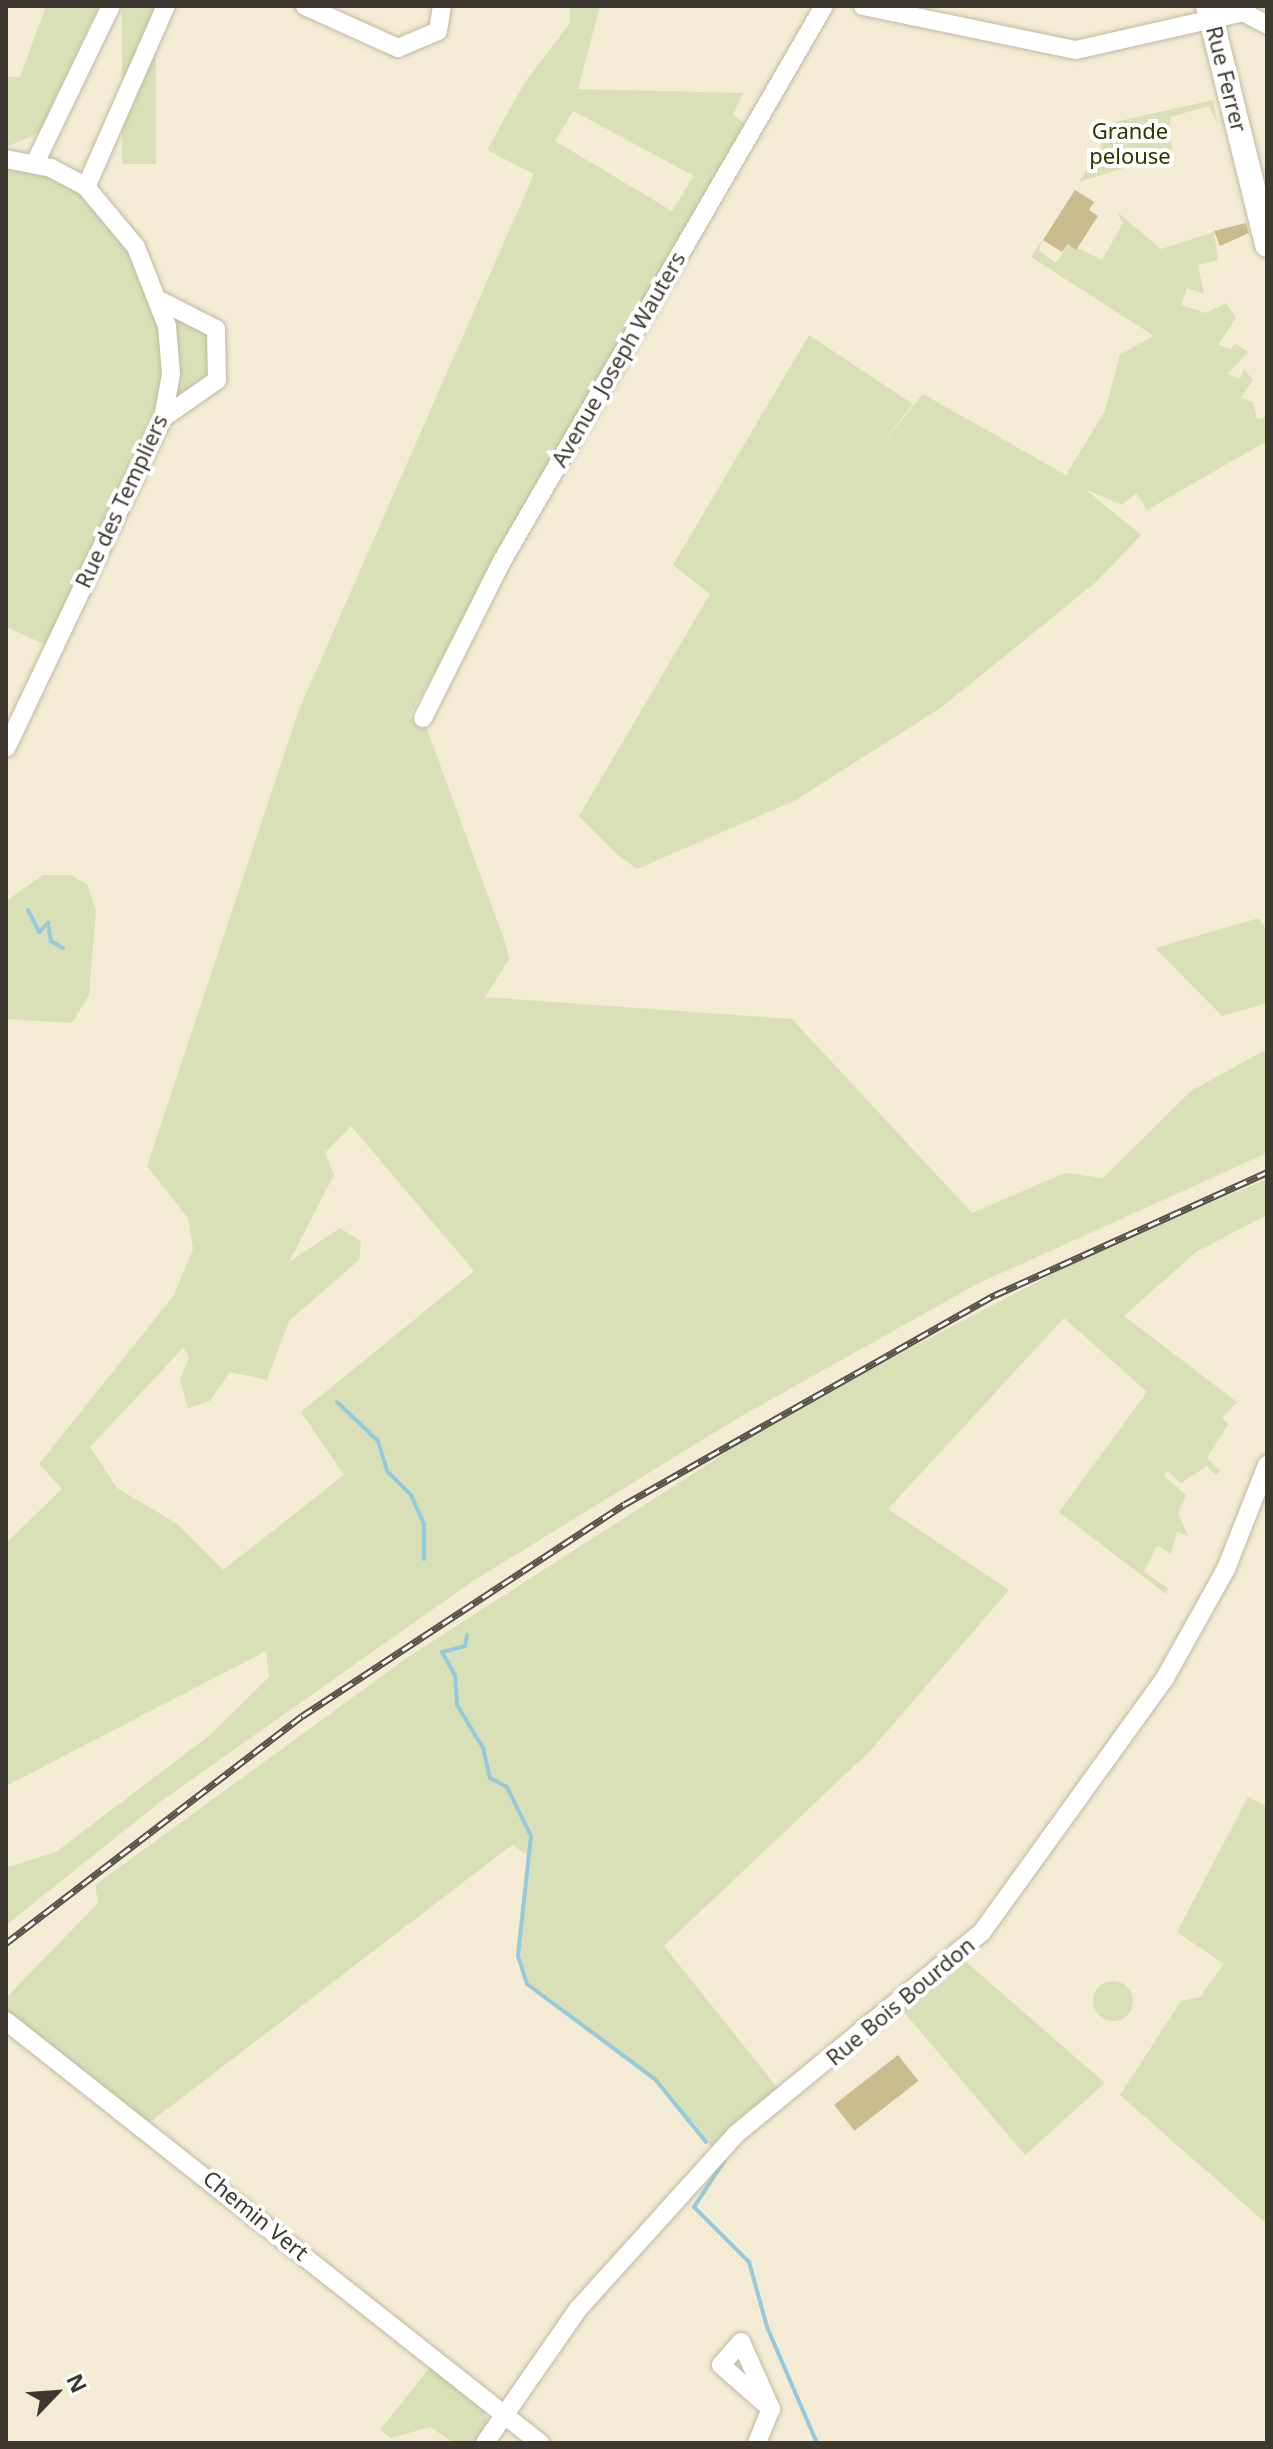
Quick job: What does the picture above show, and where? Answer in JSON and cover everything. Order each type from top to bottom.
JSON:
[{"type":"main road","name":"Rue Ferrer","points":[[1210,13],[1267,245]]},
{"type":"street","points":[[35,163],[111,6]]},
{"type":"street","points":[[86,187],[166,6]]},
{"type":"street","points":[[305,6],[398,48],[438,31],[442,6]]},
{"type":"street","name":"Avenue Joseph Wauters","points":[[423,718],[518,533],[824,6]]},
{"type":"street","points":[[863,6],[1076,50],[1210,13],[1243,12],[1267,25]]},
{"type":"street","name":"Rue des Templiers","points":[[6,159],[35,163],[68,175],[86,187],[136,247],[159,300],[171,374],[163,418],[6,748]]},
{"type":"street","points":[[159,300],[216,329],[217,380],[163,418]]},
{"type":"street","name":"Rue Bois Bourdon","points":[[485,2443],[579,2308],[736,2134],[982,1932],[1165,1678],[1226,1569],[1267,1465]]},
{"type":"street","name":"Chemin Vert","points":[[6,2021],[540,2443]]},
{"type":"street","points":[[757,2443],[771,2409]]},
{"type":"green space","points":[[46,6],[99,6],[39,133],[6,147],[6,77],[20,77]]},
{"type":"green space","points":[[122,6],[156,6],[156,164],[122,164]]},
{"type":"green space","points":[[570,6],[600,6],[578,89],[743,93],[733,115],[745,124],[409,717],[423,718],[506,945],[509,959],[485,997],[792,1019],[972,1213],[1065,1173],[1103,1178],[1191,1091],[1267,1049],[1267,1153],[977,1284],[738,1418],[470,1583],[160,1802],[6,1925],[8,1867],[56,1852],[210,1735],[269,1677],[266,1651],[6,1786],[6,1543],[62,1489],[39,1464],[174,1295],[193,1249],[188,1218],[147,1166],[298,712],[534,174],[487,150],[525,82],[570,23]],"holes":[[[573,111],[694,176],[672,211],[555,141]],[[351,1126],[474,1271],[301,1412],[344,1475],[223,1570],[176,1523],[117,1488],[90,1447],[184,1347],[189,1358],[180,1379],[188,1408],[210,1401],[230,1372],[267,1380],[289,1321],[359,1260],[361,1241],[340,1228],[289,1262],[334,1175],[325,1153]]]},
{"type":"green space","name":"Grande pelouse","points":[[1213,100],[1217,123],[1209,106],[1170,117],[1172,153],[1079,182],[1115,122]]},
{"type":"green space","points":[[6,159],[68,175],[136,247],[159,300],[209,322],[217,380],[163,418],[53,648],[6,627]]},
{"type":"green space","points":[[1116,211],[1161,249],[1214,232],[1218,260],[1198,265],[1204,294],[1187,288],[1181,305],[1206,313],[1226,303],[1236,318],[1218,345],[1231,349],[1235,343],[1248,352],[1228,374],[1240,379],[1244,369],[1253,380],[1241,398],[1253,402],[1257,419],[1267,417],[1267,441],[1147,510],[1136,493],[1122,505],[1085,489],[1141,535],[1096,582],[942,707],[794,801],[637,869],[619,856],[579,816],[710,594],[673,565],[809,335],[913,404],[872,456],[923,394],[1066,475],[1105,411],[1120,354],[1154,336],[1031,257],[1042,240],[1039,251],[1056,263],[1069,244],[1102,260],[1123,223]]},
{"type":"green space","points":[[43,875],[70,875],[87,884],[96,910],[89,995],[72,1023],[6,1019],[6,901]]},
{"type":"green space","points":[[1259,918],[1267,931],[1267,1003],[1222,1016],[1155,948]]},
{"type":"green space","points":[[1267,1179],[1267,1215],[1196,1252],[1124,1316],[1237,1402],[1222,1418],[1228,1424],[1207,1458],[1220,1471],[1216,1475],[1207,1466],[1181,1483],[1167,1471],[1164,1476],[1186,1495],[1178,1513],[1188,1536],[1177,1532],[1171,1554],[1157,1545],[1144,1572],[1168,1588],[1166,1594],[1059,1512],[1147,1392],[1064,1318],[888,1509],[1009,1590],[871,1750],[664,1946],[784,2096],[718,2154],[655,2079],[527,1984],[518,1956],[528,1855],[512,1845],[145,2126],[6,2021],[6,1998],[98,1903],[95,1885],[408,1657],[750,1437],[870,1369],[1099,1250]]},
{"type":"green space","points":[[1248,1797],[1267,1807],[1267,2224],[1120,2095],[1181,2001],[1200,1997],[1224,1964],[1177,1932]]},
{"type":"green space","points":[[966,1962],[1105,2083],[1025,2155],[903,2011]]},
{"type":"green space","points":[[1113,1981],[1127,1987],[1133,2001],[1127,2015],[1113,2021],[1099,2015],[1093,2001],[1099,1987]]},
{"type":"green space","points":[[431,2366],[485,2411],[487,2422],[475,2443],[454,2443],[430,2427],[391,2438],[380,2430]]},
{"type":"building","points":[[1075,190],[1094,202],[1089,210],[1098,216],[1076,250],[1068,244],[1062,252],[1043,240]]},
{"type":"building","points":[[1246,223],[1249,233],[1220,246],[1214,231]]},
{"type":"building","points":[[898,2055],[918,2081],[854,2131],[834,2105]]},
{"type":"waterway","points":[[28,910],[39,932],[48,923],[51,941],[63,948]]},
{"type":"waterway","points":[[337,1402],[378,1441],[387,1471],[411,1495],[424,1524],[424,1559]]},
{"type":"waterway","points":[[467,1635],[465,1646],[442,1652],[455,1675],[457,1705],[483,1748],[490,1778],[507,1787],[531,1836],[518,1956],[527,1984],[655,2079],[706,2142]]},
{"type":"waterway","points":[[724,2161],[694,2207],[749,2262],[767,2327],[817,2443]]},
{"type":"railway","points":[[6,1943],[302,1716],[625,1504],[995,1295],[1267,1172]]}]
